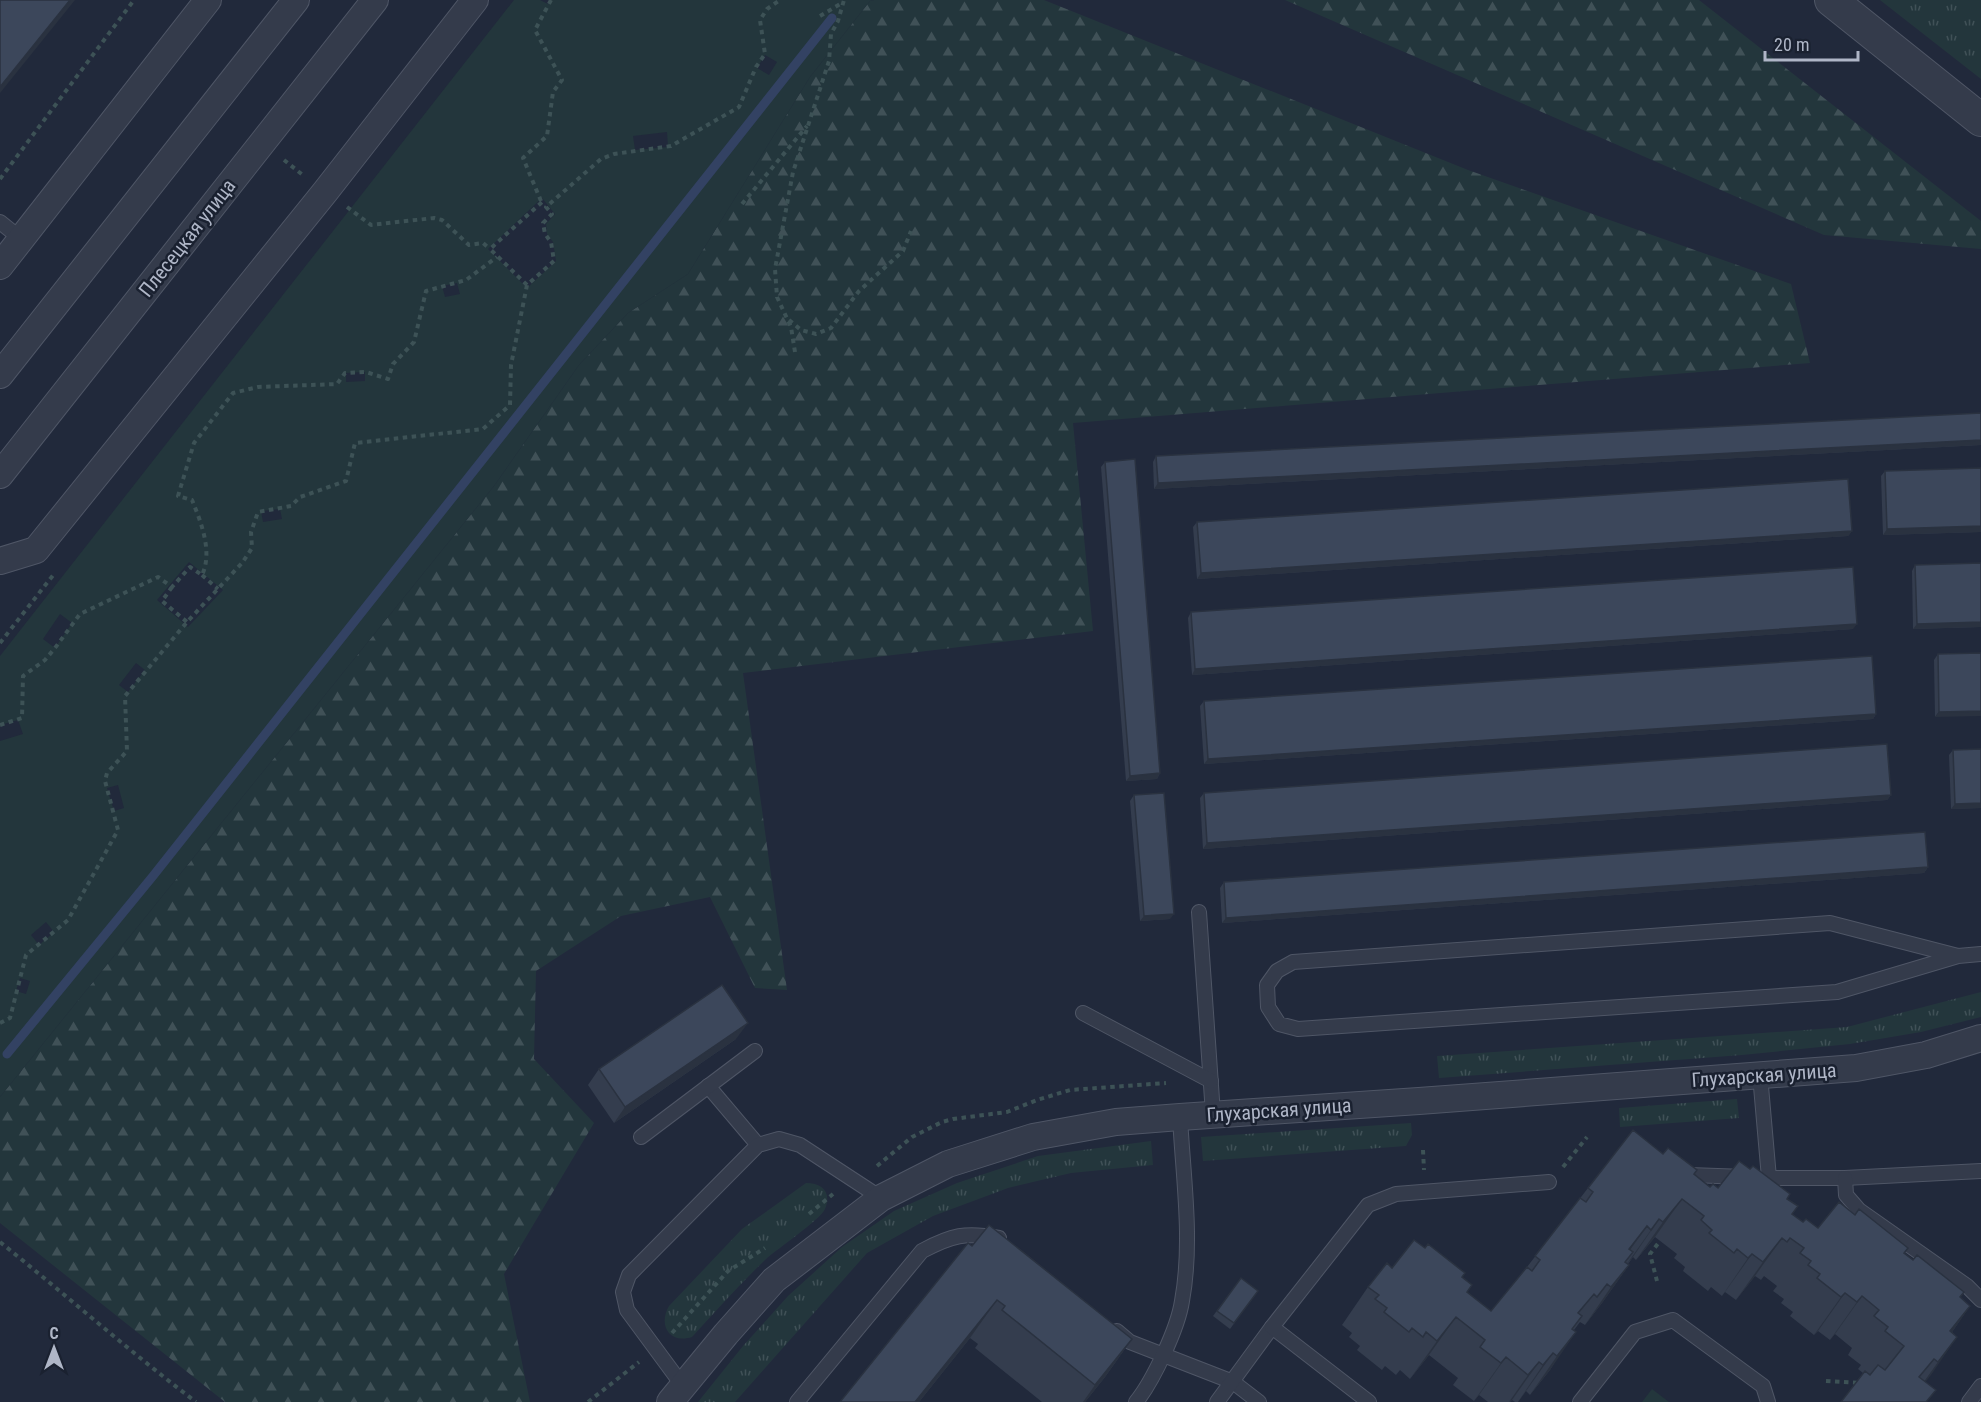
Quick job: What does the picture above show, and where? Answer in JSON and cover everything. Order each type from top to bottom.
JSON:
[{"type":"street","points":[[0,266],[208,0]]},
{"type":"street","points":[[0,375],[296,0]]},
{"type":"street","name":"Плесецкая улица","points":[[0,475],[375,0]]},
{"type":"street","points":[[0,561],[36,550],[318,201],[475,0]]},
{"type":"street","points":[[1831,0],[1981,120]]},
{"type":"street","name":"Глухарская улица","points":[[677,1394],[774,1280],[881,1198],[948,1164],[1033,1137],[1116,1122],[1856,1068],[1926,1055],[1981,1038]]},
{"type":"lane","points":[[0,222],[21,239]]},
{"type":"lane","points":[[1199,912],[1213,1114]]},
{"type":"lane","points":[[1958,957],[1830,923],[1293,962],[1276,971],[1267,985],[1268,1007],[1279,1023],[1298,1029],[1825,993],[1837,992],[1958,957],[1981,954]]},
{"type":"lane","points":[[1083,1013],[1210,1081]]},
{"type":"lane","points":[[640,1137],[755,1051]]},
{"type":"lane","points":[[1760,1075],[1769,1178]]},
{"type":"lane","points":[[708,1086],[758,1145]]},
{"type":"lane","points":[[1136,1402],[1163,1355],[1182,1304],[1187,1256],[1180,1117]]},
{"type":"lane","points":[[677,1394],[656,1349],[627,1310],[623,1292],[628,1275],[758,1145],[779,1139],[800,1145],[881,1198]]},
{"type":"lane","points":[[1663,1164],[1673,1172],[1689,1175],[1769,1178],[1845,1178],[1981,1171]]},
{"type":"lane","points":[[1845,1178],[1846,1195],[1858,1210],[1968,1286],[1981,1300]]},
{"type":"lane","points":[[1218,1402],[1272,1327],[1368,1205],[1396,1194],[1549,1182]]},
{"type":"lane","points":[[797,1402],[922,1251],[946,1238],[975,1233],[1006,1239],[1015,1246]]},
{"type":"lane","points":[[1103,1320],[1130,1342],[1233,1382],[1259,1402]]},
{"type":"lane","points":[[1580,1402],[1635,1332],[1673,1320],[1763,1386],[1768,1402]]},
{"type":"lane","points":[[1272,1327],[1369,1402]]},
{"type":"lane","points":[[1969,1402],[1981,1386]]},
{"type":"path","points":[[0,179],[134,0]]},
{"type":"path","points":[[0,1023],[10,1018],[26,956],[68,920],[118,830],[105,781],[107,773],[127,751],[125,696],[187,622],[242,563],[252,548],[251,532],[258,512],[291,506],[300,497],[346,481],[355,443],[483,429],[510,405],[511,365],[527,285],[554,261],[550,242],[544,234],[543,223],[552,214],[541,201],[523,158],[547,136],[553,92],[562,80],[535,30],[551,0]]},
{"type":"path","points":[[546,207],[601,159],[624,152],[671,146],[739,107],[756,67],[765,54],[760,20],[767,9],[780,0]]},
{"type":"path","points":[[820,16],[843,1]]},
{"type":"path","points":[[795,352],[791,327],[777,297],[776,269],[793,172],[829,61],[831,34],[838,21],[843,1]]},
{"type":"path","points":[[742,204],[809,124]]},
{"type":"path","points":[[490,249],[541,201]]},
{"type":"path","points":[[344,205],[371,225],[434,218],[442,220],[469,245],[483,243],[527,285]]},
{"type":"path","points":[[786,317],[801,330],[816,334],[831,328],[859,291],[903,251],[912,231]]},
{"type":"path","points":[[202,574],[207,565],[202,524],[192,500],[178,496],[194,442],[232,393],[258,387],[337,384],[345,373],[366,372],[387,379],[393,364],[414,342],[426,291],[466,280],[497,257]]},
{"type":"path","points":[[187,622],[162,600],[190,567],[202,574],[218,589]]},
{"type":"path","points":[[0,725],[22,718],[23,676],[45,660],[80,614],[158,577],[172,587]]},
{"type":"path","points":[[1549,1182],[1587,1137]]},
{"type":"path","points":[[803,1220],[820,1204],[855,1181]]},
{"type":"path","points":[[1657,1281],[1650,1254],[1660,1241]]},
{"type":"path","points":[[0,1242],[62,1292],[136,1357],[196,1402]]},
{"type":"path","points":[[588,1402],[656,1349],[728,1271],[767,1247]]},
{"type":"path","points":[[1826,1380],[1864,1383]]},
{"type":"green space","points":[[514,0],[540,0],[548,4],[551,0],[874,0],[870,1],[810,77],[688,274],[628,313],[579,365],[494,486],[0,1097],[0,741],[23,734],[18,720],[0,725],[0,656]],"holes":[[[765,55],[777,62],[769,75],[757,68]],[[667,132],[668,147],[635,150],[633,136]],[[542,198],[555,214],[546,224],[547,234],[553,242],[556,261],[527,288],[488,249]],[[457,283],[460,294],[445,297],[442,286]],[[365,372],[365,381],[346,382],[346,373]],[[280,509],[282,519],[263,522],[261,511]],[[189,562],[223,590],[188,627],[157,600]],[[60,614],[72,623],[55,648],[43,639]],[[136,663],[145,670],[128,692],[119,685]],[[118,785],[124,808],[114,811],[107,788]],[[46,922],[54,932],[39,945],[31,935]],[[20,978],[30,981],[26,994],[16,991]]]},
{"type":"green space","points":[[1044,0],[1468,170],[1791,284],[1810,363],[1073,423],[1093,631],[743,673],[787,990],[755,988],[710,897],[621,916],[536,971],[534,1059],[594,1123],[504,1274],[530,1402],[225,1402],[0,1223],[0,1097],[494,486],[579,365],[628,313],[688,274],[810,77],[870,1]]},
{"type":"green space","points":[[1285,0],[1699,0],[1981,221],[1981,249],[1824,235]]},
{"type":"green space","points":[[1880,0],[1981,0],[1981,79]]},
{"type":"green space","points":[[1981,992],[1981,1017],[1921,1032],[1850,1044],[1742,1055],[1439,1078],[1437,1056],[1847,1027]]},
{"type":"green space","points":[[1737,1099],[1739,1118],[1620,1127],[1619,1108]]},
{"type":"green space","points":[[1411,1123],[1412,1135],[1406,1146],[1203,1161],[1201,1137]]},
{"type":"green space","points":[[1151,1141],[1153,1165],[1071,1173],[1008,1188],[933,1216],[867,1253],[735,1402],[698,1402],[743,1346],[788,1296],[842,1247],[894,1211],[957,1183],[1038,1156]]},
{"type":"green space","points":[[806,1183],[821,1187],[826,1193],[827,1203],[821,1214],[765,1260],[692,1337],[677,1338],[672,1335],[665,1326],[669,1306],[742,1229]]},
{"type":"green space","points":[[1652,1389],[1669,1402],[1642,1402]]},
{"type":"building","points":[[0,0],[70,0],[0,87]]},
{"type":"building","points":[[1981,413],[1981,440],[1158,483],[1156,456]]},
{"type":"building","points":[[1135,459],[1160,773],[1130,776],[1105,462]]},
{"type":"building","points":[[1981,468],[1981,526],[1887,529],[1885,471]]},
{"type":"building","points":[[1848,479],[1852,531],[1201,573],[1197,522]]},
{"type":"building","points":[[1981,563],[1981,622],[1917,624],[1915,565]]},
{"type":"building","points":[[1853,567],[1857,624],[1195,669],[1191,612]]},
{"type":"building","points":[[1981,653],[1981,711],[1939,712],[1938,654]]},
{"type":"building","points":[[1872,656],[1876,714],[1208,759],[1204,701]]},
{"type":"building","points":[[1887,744],[1891,795],[1207,843],[1204,793]]},
{"type":"building","points":[[1981,749],[1981,803],[1955,804],[1953,750]]},
{"type":"building","points":[[1164,793],[1174,914],[1144,916],[1134,795]]},
{"type":"building","points":[[1925,832],[1928,867],[1226,918],[1224,882]]},
{"type":"building","points":[[722,985],[748,1023],[625,1107],[599,1069]]},
{"type":"building","points":[[1633,1130],[1663,1154],[1668,1148],[1697,1170],[1694,1174],[1710,1187],[1713,1184],[1718,1188],[1739,1161],[1750,1169],[1753,1166],[1790,1194],[1787,1199],[1798,1206],[1792,1214],[1803,1222],[1806,1219],[1818,1228],[1839,1202],[1855,1215],[1859,1209],[1908,1248],[1904,1253],[1913,1260],[1917,1255],[1964,1292],[1960,1297],[1970,1306],[1950,1331],[1957,1337],[1938,1362],[1934,1359],[1919,1377],[1936,1390],[1926,1402],[1841,1402],[1865,1371],[1870,1375],[1878,1365],[1885,1370],[1904,1346],[1885,1331],[1888,1327],[1874,1316],[1879,1310],[1862,1296],[1857,1302],[1845,1293],[1841,1297],[1817,1278],[1820,1274],[1808,1265],[1811,1261],[1800,1253],[1804,1248],[1790,1238],[1787,1242],[1782,1238],[1763,1262],[1752,1254],[1748,1258],[1737,1249],[1734,1253],[1709,1233],[1712,1230],[1701,1220],[1704,1216],[1682,1199],[1663,1222],[1659,1219],[1651,1230],[1647,1226],[1629,1249],[1633,1252],[1625,1262],[1629,1265],[1611,1287],[1607,1284],[1597,1297],[1594,1294],[1578,1313],[1582,1316],[1572,1329],[1576,1332],[1557,1356],[1553,1353],[1543,1365],[1539,1362],[1528,1375],[1506,1357],[1501,1363],[1480,1347],[1485,1340],[1456,1317],[1437,1341],[1426,1332],[1423,1337],[1412,1328],[1409,1332],[1384,1312],[1387,1308],[1375,1299],[1379,1295],[1368,1287],[1387,1263],[1392,1268],[1414,1240],[1425,1248],[1428,1244],[1465,1273],[1462,1277],[1472,1285],[1467,1292],[1491,1311],[1527,1267],[1532,1271],[1540,1260],[1535,1256],[1580,1198],[1586,1202],[1593,1192],[1588,1188]]},
{"type":"building","points":[[989,1225],[1132,1339],[1095,1385],[1002,1310],[1005,1306],[997,1300],[915,1402],[840,1402],[968,1243],[972,1246]]},
{"type":"building","points":[[1241,1278],[1258,1291],[1234,1323],[1217,1311]]},
{"type":"waterway","points":[[7,1054],[153,876],[832,18]]}]
